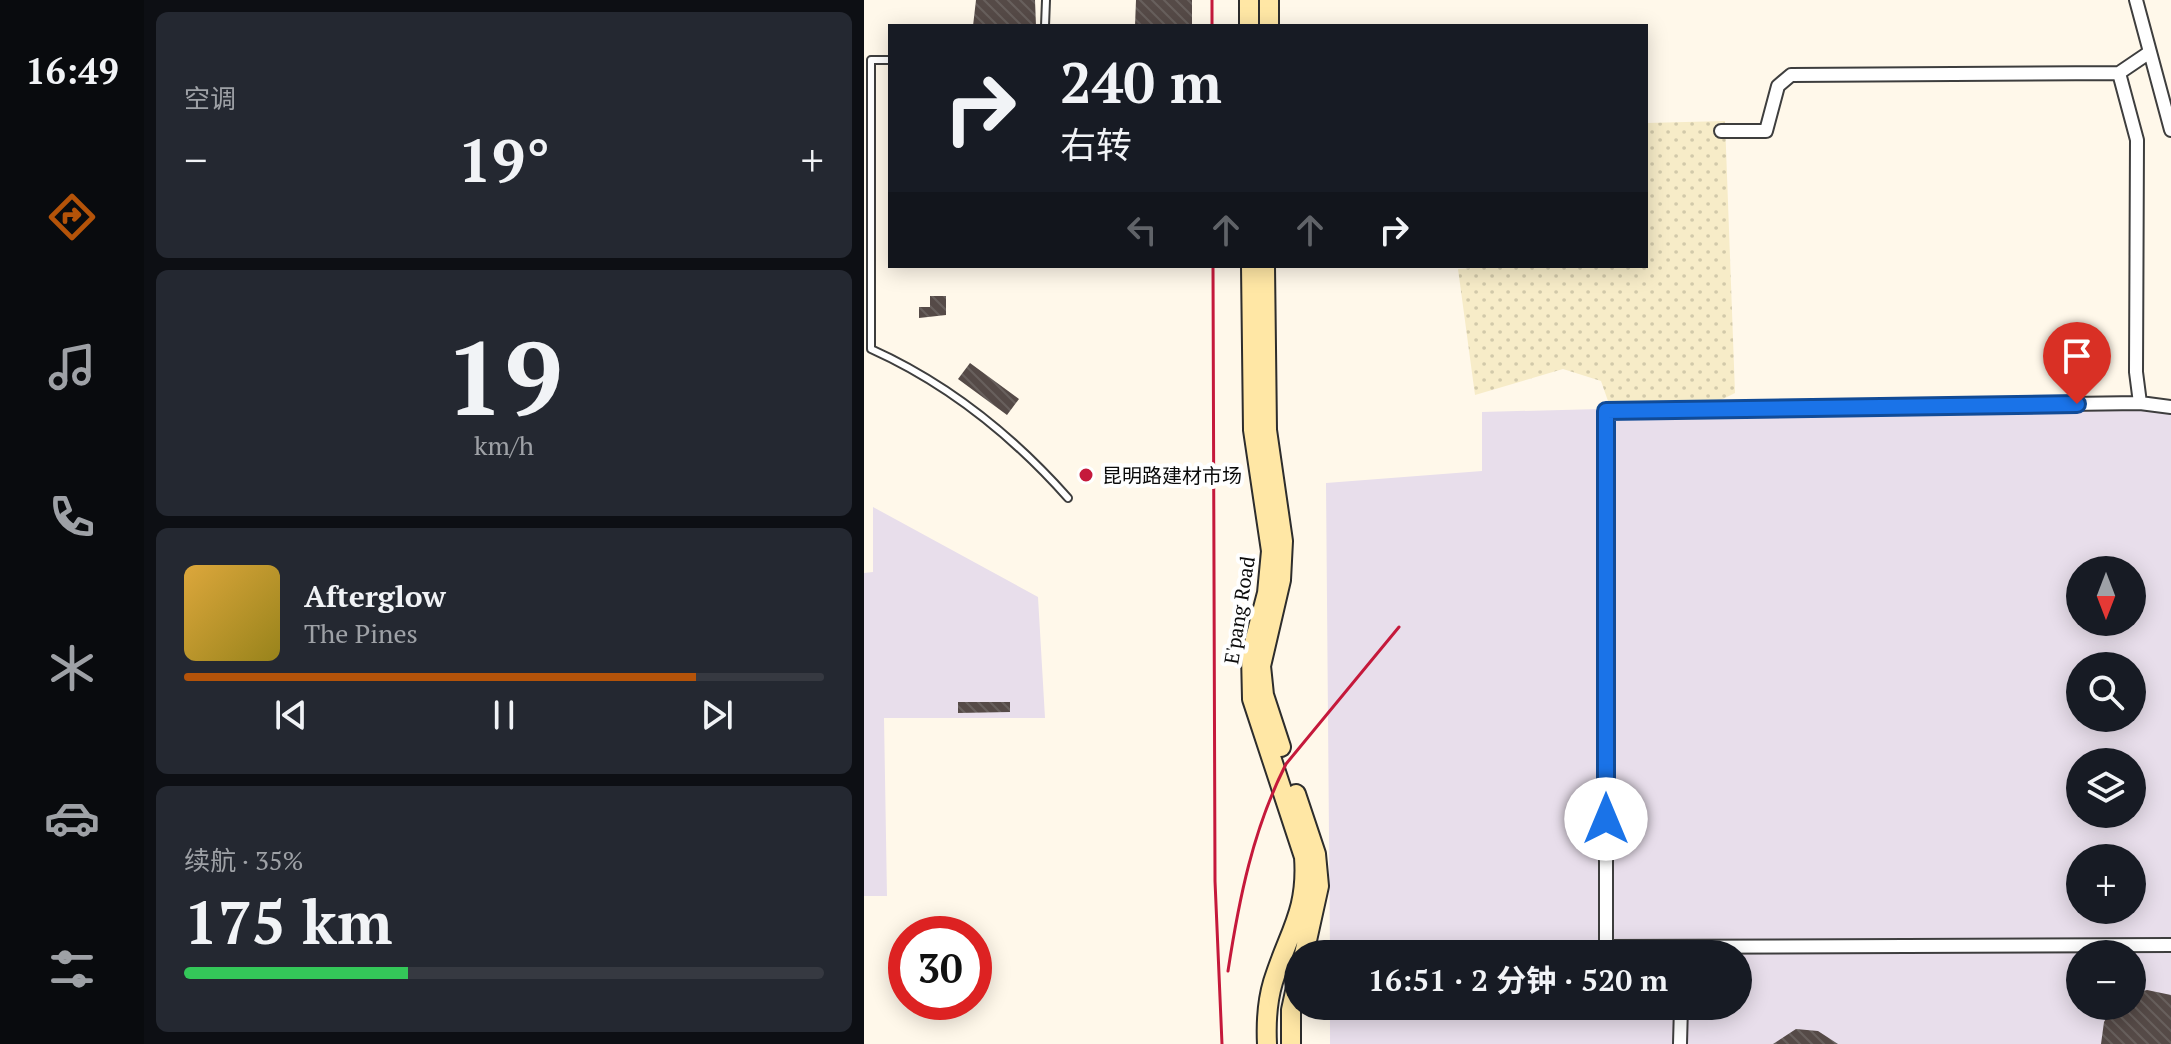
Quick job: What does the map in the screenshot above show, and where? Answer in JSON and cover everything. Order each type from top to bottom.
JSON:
[{"type":"main road","points":[[1249,0],[1249,24]]},
{"type":"main road","points":[[1269,0],[1269,24]]},
{"type":"main road","name":"E'pang Road","points":[[1251,268],[1253,430],[1271,551],[1267,593],[1251,654],[1252,699],[1304,857],[1305,879],[1303,902],[1273,983],[1266,1020],[1267,1044]]},
{"type":"main road","name":"E'pang Road","points":[[1265,268],[1267,430],[1283,541],[1281,580],[1261,666],[1264,695],[1316,854],[1319,886],[1307,940]]},
{"type":"main road","points":[[1291,1020],[1291,1044]]},
{"type":"street","points":[[2136,0],[2171,130]]},
{"type":"street","points":[[1721,131],[1766,131],[1778,86],[1791,75],[2119,73],[2150,52]]},
{"type":"street","points":[[2119,73],[2137,140],[2136,372],[2140,403]]},
{"type":"street","points":[[1606,940],[1606,411],[2140,403],[2171,407]]},
{"type":"street","points":[[1752,950],[2171,945]]},
{"type":"street","points":[[1680,1044],[1681,1020]]},
{"type":"lane","points":[[1045,24],[1046,0]]},
{"type":"lane","points":[[888,60],[871,60],[871,349],[948,390],[996,426],[1034,459],[1068,498]]},
{"type":"shaded area","points":[[1725,121],[1735,393],[1693,414],[1637,410],[1608,401],[1601,381],[1563,369],[1475,395],[1458,269],[1648,268],[1648,123]]},
{"type":"shaded area","points":[[2142,395],[2171,401],[2171,1044],[1330,1044],[1330,1020],[1752,1020],[1752,940],[1330,940],[1326,483],[1482,471],[1482,412]]},
{"type":"shaded area","points":[[873,507],[1038,597],[1045,718],[884,718],[887,896],[864,896],[864,573],[873,572]]},
{"type":"building","points":[[976,0],[1035,0],[1036,24],[973,24]]},
{"type":"building","points":[[1136,0],[1192,0],[1192,24],[1135,24]]},
{"type":"building","points":[[930,296],[946,296],[946,315],[919,318],[919,307],[930,307]]},
{"type":"building","points":[[970,363],[1019,399],[1007,415],[958,379]]},
{"type":"building","points":[[958,702],[1010,702],[1010,712],[958,713]]},
{"type":"building","points":[[2146,990],[2171,995],[2171,1044],[2101,1044],[2105,1020],[2146,1020]]},
{"type":"building","points":[[1796,1029],[1818,1031],[1838,1044],[1773,1044]]},
{"type":"railway","points":[[1212,0],[1212,24]]},
{"type":"railway","points":[[1213,268],[1215,881],[1222,1044]]},
{"type":"railway","points":[[1228,971],[1237,917],[1256,839],[1286,764],[1399,627]]},
{"type":"place","name":"昆明路建材市场","points":[[1086,475]]},
{"type":"route","points":[[1606,819],[1606,411],[2077,404]]}]
